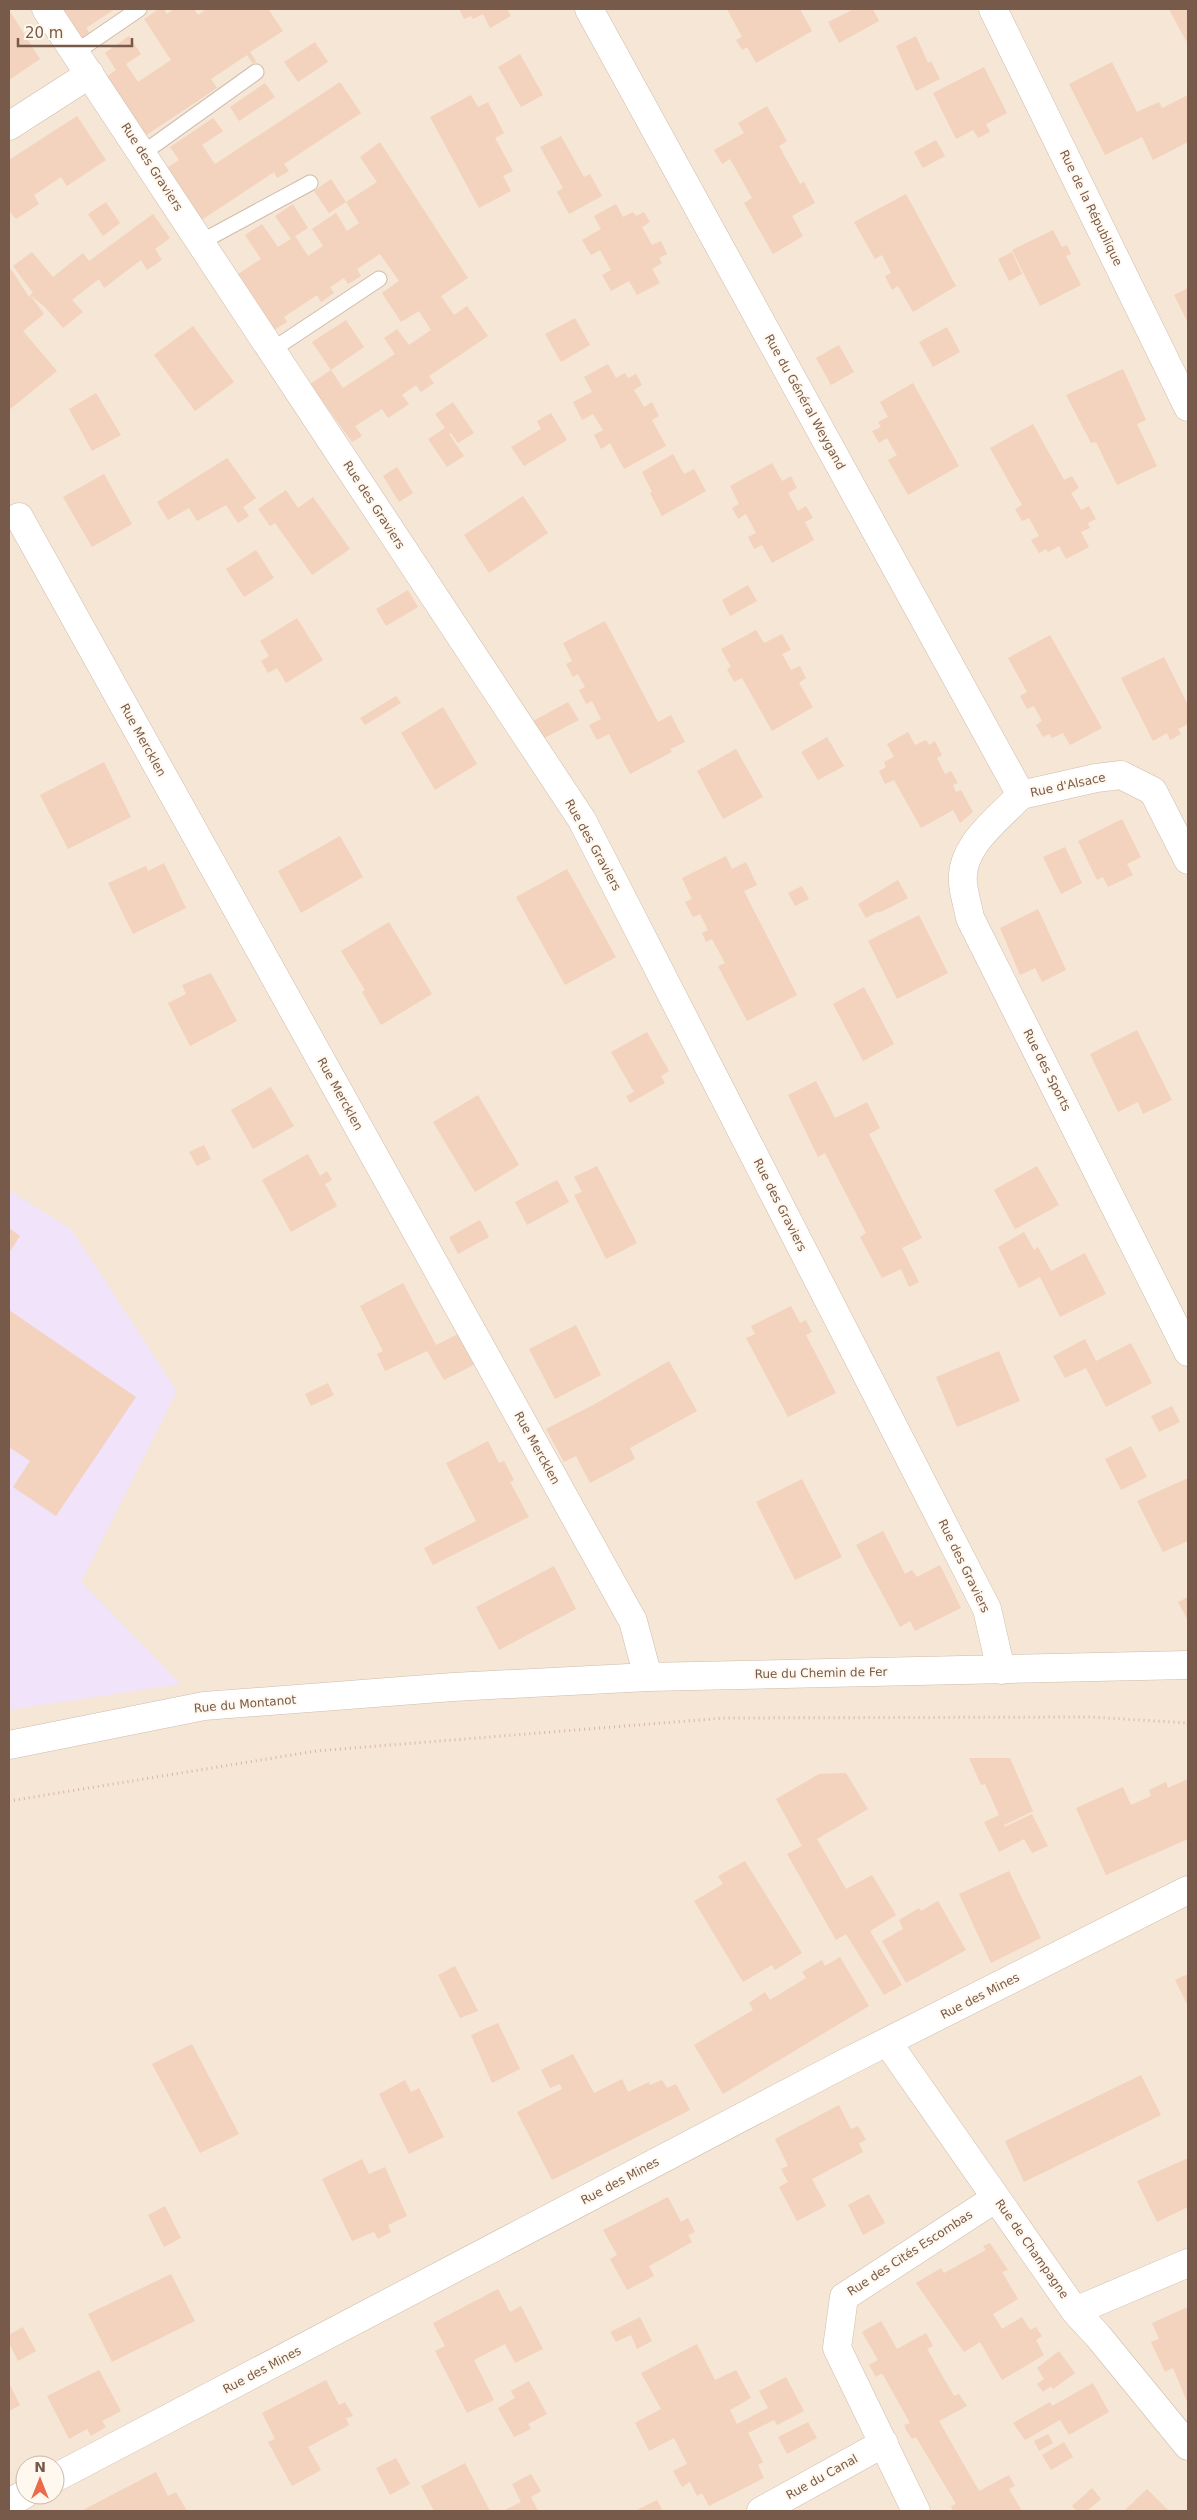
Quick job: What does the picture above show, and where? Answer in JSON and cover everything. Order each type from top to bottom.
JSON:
[{"type":"street","name":"Rue des Graviers","points":[[46,9],[143,153],[582,820],[987,1610],[1001,1670]]},
{"type":"street","name":"Rue du Général Weygand","points":[[589,9],[1021,795]]},
{"type":"street","name":"Rue de la République","points":[[993,9],[1188,407]]},
{"type":"street","points":[[9,126],[83,63]]},
{"type":"street","name":"Rue Mercklen","points":[[19,517],[633,1621],[648,1677]]},
{"type":"street","name":"Rue d'Alsace","points":[[1021,795],[1096,778],[1121,775],[1153,791],[1188,860]]},
{"type":"street","name":"Rue des Sports","points":[[1021,795],[979,838],[965,861],[963,882],[970,918],[1188,1352]]},
{"type":"street","name":"Rue du Chemin de Fer","points":[[453,1687],[648,1677],[1188,1665]]},
{"type":"street","name":"Rue du Montanot","points":[[9,1744],[204,1706],[453,1687]]},
{"type":"street","name":"Rue des Mines","points":[[65,2473],[845,2063],[888,2043],[1188,1890]]},
{"type":"street","name":"Rue de Champagne","points":[[888,2043],[1075,2312],[1098,2336],[1188,2446]]},
{"type":"street","name":"Rue des Cités Escombas","points":[[916,2511],[837,2348],[844,2297],[996,2198]]},
{"type":"street","points":[[1075,2312],[1188,2263]]},
{"type":"street","name":"Rue du Canal","points":[[761,2511],[884,2443]]},
{"type":"lane","points":[[83,63],[139,9]]},
{"type":"lane","points":[[143,153],[256,72]]},
{"type":"lane","points":[[201,242],[310,183]]},
{"type":"lane","points":[[272,350],[379,279]]},
{"type":"path","points":[[9,1802],[316,1751],[724,1718],[1091,1717],[1188,1723]]},
{"type":"shaded area","points":[[9,9],[1188,9],[1188,2511],[9,2511]]},
{"type":"shaded area","points":[[9,1190],[72,1230],[177,1391],[81,1582],[181,1684],[9,1710]]},
{"type":"building","points":[[59,9],[115,9],[86,28],[91,35],[80,41]]},
{"type":"building","points":[[159,9],[164,9],[167,14],[174,9],[194,9],[198,15],[207,9],[268,9],[283,31],[250,52],[256,61],[253,64],[247,55],[211,79],[217,88],[145,136],[105,78],[116,70],[105,53],[129,36],[141,54],[126,64],[138,82],[171,60],[144,19]]},
{"type":"building","points":[[459,9],[507,9],[511,16],[490,28],[483,14],[473,19],[471,16],[464,19]]},
{"type":"building","points":[[727,9],[800,9],[812,31],[756,63],[747,47],[742,50],[736,40],[742,37]]},
{"type":"building","points":[[854,9],[873,9],[879,21],[839,43],[828,22]]},
{"type":"building","points":[[1169,9],[1188,9],[1188,40],[1186,41]]},
{"type":"building","points":[[9,10],[40,59],[9,80]]},
{"type":"building","points":[[916,36],[928,63],[931,61],[940,79],[916,91],[896,46]]},
{"type":"building","points":[[315,42],[328,62],[298,82],[284,62]]},
{"type":"building","points":[[520,54],[543,95],[521,107],[498,67]]},
{"type":"building","points":[[1112,62],[1137,112],[1159,102],[1162,108],[1188,95],[1188,142],[1153,160],[1142,137],[1105,155],[1069,84]]},
{"type":"building","points":[[984,67],[1007,113],[986,124],[990,132],[978,138],[973,130],[956,139],[933,93]]},
{"type":"building","points":[[340,82],[361,113],[284,164],[289,171],[277,178],[274,172],[200,221],[165,169],[179,160],[170,147],[213,118],[223,131],[202,145],[215,164]]},
{"type":"building","points":[[265,83],[275,97],[239,121],[230,107]]},
{"type":"building","points":[[471,95],[478,107],[488,102],[504,133],[495,138],[513,171],[503,176],[511,191],[479,208],[430,117]]},
{"type":"building","points":[[767,106],[787,141],[779,146],[800,184],[804,182],[815,203],[792,216],[803,236],[773,254],[744,203],[752,198],[730,159],[722,164],[714,150],[744,133],[738,123]]},
{"type":"building","points":[[77,116],[106,160],[67,186],[61,177],[34,195],[39,204],[16,219],[9,211],[9,160]]},
{"type":"building","points":[[561,136],[584,177],[590,174],[602,196],[569,214],[557,192],[563,188],[540,147]]},
{"type":"building","points":[[936,140],[945,156],[923,168],[914,152]]},
{"type":"building","points":[[380,142],[468,278],[441,296],[454,315],[467,306],[488,336],[429,376],[434,383],[421,392],[416,385],[402,395],[409,404],[388,418],[382,409],[355,426],[362,436],[352,442],[310,384],[331,370],[343,388],[395,354],[384,338],[397,329],[409,345],[431,330],[419,311],[401,322],[382,293],[399,281],[380,254],[357,269],[361,276],[348,284],[344,278],[330,287],[334,293],[321,302],[317,295],[284,317],[287,322],[274,330],[238,274],[261,259],[245,235],[262,224],[278,247],[291,239],[275,216],[293,204],[308,228],[295,236],[308,256],[323,246],[312,229],[336,213],[347,231],[359,223],[346,202],[377,182],[360,157]]},
{"type":"building","points":[[331,179],[346,202],[329,213],[314,191]]},
{"type":"building","points":[[906,194],[956,286],[913,312],[898,286],[892,290],[885,276],[891,273],[882,255],[875,259],[854,222]]},
{"type":"building","points":[[106,202],[120,223],[103,236],[88,214]]},
{"type":"building","points":[[616,204],[623,217],[633,212],[636,216],[644,212],[650,222],[642,227],[652,245],[661,241],[667,254],[659,258],[662,263],[652,269],[660,283],[637,295],[629,281],[611,291],[602,275],[611,270],[600,250],[591,255],[582,240],[601,229],[594,216]]},
{"type":"building","points":[[153,214],[170,238],[155,249],[162,260],[147,270],[141,260],[104,288],[99,279],[72,300],[83,312],[63,328],[45,307],[30,295],[33,293],[13,266],[32,252],[53,277],[83,253],[89,261]]},
{"type":"building","points":[[1053,230],[1062,247],[1067,245],[1071,254],[1066,256],[1081,285],[1040,306],[1012,250]]},
{"type":"building","points":[[1012,252],[1022,274],[1009,281],[998,259]]},
{"type":"building","points":[[11,269],[29,297],[30,295],[44,314],[23,331],[57,371],[9,410],[9,271]]},
{"type":"building","points":[[1188,288],[1188,323],[1174,295]]},
{"type":"building","points":[[575,318],[590,345],[561,362],[545,334]]},
{"type":"building","points":[[346,320],[364,347],[331,370],[312,342]]},
{"type":"building","points":[[193,326],[234,382],[195,411],[154,355]]},
{"type":"building","points":[[947,327],[960,352],[933,367],[919,342]]},
{"type":"building","points":[[839,345],[854,372],[831,385],[816,358]]},
{"type":"building","points":[[608,364],[616,378],[625,373],[628,378],[636,374],[642,385],[634,390],[644,407],[652,402],[659,416],[652,420],[666,446],[624,469],[610,443],[601,449],[594,435],[603,430],[593,414],[582,420],[573,402],[592,392],[584,377]]},
{"type":"building","points":[[1123,369],[1146,420],[1137,424],[1157,466],[1117,485],[1096,442],[1091,443],[1066,395]]},
{"type":"building","points":[[913,383],[959,466],[908,495],[888,460],[897,455],[887,438],[879,443],[872,431],[881,427],[878,422],[888,417],[880,402]]},
{"type":"building","points":[[96,393],[121,435],[92,451],[69,409]]},
{"type":"building","points":[[453,402],[474,433],[458,443],[451,433],[449,434],[464,456],[447,467],[428,439],[445,428],[435,414]]},
{"type":"building","points":[[551,413],[567,440],[524,466],[511,447],[541,429],[537,421]]},
{"type":"building","points":[[1033,424],[1064,480],[1072,476],[1079,488],[1071,493],[1081,510],[1089,506],[1096,519],[1088,523],[1090,528],[1081,532],[1089,547],[1066,559],[1059,546],[1048,552],[1046,549],[1039,553],[1031,540],[1039,536],[1029,518],[1022,521],[1015,509],[1022,505],[990,448]]},
{"type":"building","points":[[673,454],[684,474],[694,469],[706,491],[662,516],[642,472]]},
{"type":"building","points":[[227,458],[256,498],[243,507],[249,516],[238,523],[226,505],[197,521],[189,508],[168,520],[157,502]]},
{"type":"building","points":[[772,463],[782,481],[791,476],[797,488],[788,493],[798,511],[806,506],[813,518],[805,522],[814,540],[772,563],[762,545],[754,549],[748,537],[756,533],[746,514],[738,519],[732,508],[739,504],[730,486]]},
{"type":"building","points":[[397,467],[413,493],[399,502],[383,476]]},
{"type":"building","points":[[104,474],[132,524],[92,547],[63,497]]},
{"type":"building","points":[[286,490],[298,508],[313,497],[350,549],[312,575],[275,523],[270,526],[258,509]]},
{"type":"building","points":[[523,496],[548,533],[489,573],[464,535]]},
{"type":"building","points":[[256,550],[274,578],[244,597],[226,569]]},
{"type":"building","points":[[748,585],[757,601],[730,616],[722,600]]},
{"type":"building","points":[[408,590],[418,607],[386,626],[376,609]]},
{"type":"building","points":[[297,618],[323,660],[286,683],[277,668],[268,673],[261,661],[269,656],[260,641]]},
{"type":"building","points":[[605,621],[658,722],[671,715],[685,742],[670,749],[672,752],[630,774],[609,734],[597,740],[589,725],[601,719],[592,701],[586,704],[579,690],[585,687],[578,674],[573,677],[566,664],[572,661],[563,643]]},
{"type":"building","points":[[756,630],[764,643],[782,634],[791,650],[782,654],[791,670],[800,666],[806,678],[799,683],[813,707],[772,731],[742,678],[734,682],[727,669],[731,667],[721,649]]},
{"type":"building","points":[[1050,635],[1102,728],[1070,745],[1063,733],[1052,738],[1049,734],[1043,737],[1036,725],[1042,721],[1034,706],[1027,709],[1020,696],[1027,692],[1008,658]]},
{"type":"building","points":[[1164,657],[1188,705],[1188,724],[1178,729],[1181,734],[1170,740],[1167,733],[1153,741],[1121,678]]},
{"type":"building","points":[[396,696],[401,703],[365,725],[360,718]]},
{"type":"building","points":[[568,702],[579,720],[544,738],[533,721]]},
{"type":"building","points":[[443,707],[477,764],[435,790],[401,733]]},
{"type":"building","points":[[908,732],[915,745],[926,740],[929,745],[935,741],[942,755],[937,758],[945,774],[951,771],[958,783],[953,785],[956,792],[961,790],[973,812],[960,823],[953,810],[921,828],[894,780],[885,784],[879,771],[886,767],[884,762],[894,757],[887,744]]},
{"type":"building","points":[[827,737],[844,766],[818,780],[801,752]]},
{"type":"building","points":[[736,749],[763,797],[723,819],[697,771]]},
{"type":"building","points":[[104,762],[131,817],[68,849],[40,795]]},
{"type":"building","points":[[1122,819],[1141,857],[1127,864],[1133,875],[1108,887],[1103,877],[1097,880],[1078,841]]},
{"type":"building","points":[[340,836],[363,877],[301,913],[278,871]]},
{"type":"building","points":[[1065,847],[1082,883],[1061,894],[1043,857]]},
{"type":"building","points":[[726,856],[732,869],[746,862],[757,885],[744,891],[797,995],[747,1021],[718,966],[725,963],[712,939],[706,942],[702,933],[708,930],[700,914],[693,917],[685,902],[692,899],[682,878]]},
{"type":"building","points":[[164,863],[186,908],[133,934],[108,883],[146,866],[148,871]]},
{"type":"building","points":[[567,869],[616,957],[565,985],[516,897]]},
{"type":"building","points":[[898,880],[908,898],[866,918],[858,904]]},
{"type":"building","points":[[802,886],[809,899],[795,906],[788,893]]},
{"type":"building","points":[[1038,909],[1066,970],[1042,982],[1035,968],[1020,975],[1000,928]]},
{"type":"building","points":[[919,915],[948,973],[897,999],[868,941]]},
{"type":"building","points":[[389,922],[432,994],[381,1025],[362,992],[365,990],[341,951]]},
{"type":"building","points":[[211,973],[237,1021],[190,1046],[168,1003],[186,994],[182,985]]},
{"type":"building","points":[[864,987],[894,1044],[863,1061],[833,1004]]},
{"type":"building","points":[[1137,1030],[1172,1100],[1143,1114],[1138,1102],[1118,1112],[1090,1054]]},
{"type":"building","points":[[647,1032],[669,1071],[661,1076],[665,1083],[630,1103],[626,1096],[634,1092],[611,1052]]},
{"type":"building","points":[[816,1081],[835,1118],[867,1102],[880,1128],[869,1134],[922,1238],[902,1248],[919,1282],[909,1287],[901,1269],[882,1278],[860,1237],[866,1233],[825,1153],[818,1157],[788,1095]]},
{"type":"building","points":[[271,1087],[294,1126],[253,1149],[231,1110]]},
{"type":"building","points":[[478,1095],[519,1165],[475,1192],[433,1122]]},
{"type":"building","points":[[204,1145],[211,1159],[197,1166],[189,1152]]},
{"type":"building","points":[[308,1154],[320,1176],[327,1171],[332,1180],[325,1184],[337,1206],[291,1232],[262,1180]]},
{"type":"building","points":[[597,1166],[637,1243],[606,1259],[574,1195],[582,1192],[574,1177]]},
{"type":"building","points":[[1037,1166],[1059,1205],[1015,1229],[994,1190]]},
{"type":"building","points":[[557,1180],[569,1202],[527,1225],[515,1202]]},
{"type":"building","points":[[480,1220],[489,1237],[458,1254],[449,1237]]},
{"type":"building","points":[[9,1228],[20,1236],[9,1253]]},
{"type":"building","points":[[1024,1232],[1034,1250],[1038,1247],[1051,1271],[1085,1253],[1106,1294],[1060,1317],[1040,1277],[1019,1288],[998,1247]]},
{"type":"building","points":[[403,1283],[436,1345],[460,1333],[477,1363],[444,1380],[427,1351],[385,1371],[377,1354],[383,1351],[360,1306]]},
{"type":"building","points":[[791,1306],[800,1323],[806,1320],[812,1332],[806,1335],[836,1393],[788,1417],[746,1338],[755,1334],[751,1326]]},
{"type":"building","points":[[9,1310],[136,1397],[56,1516],[13,1487],[30,1461],[9,1447]]},
{"type":"building","points":[[576,1325],[601,1375],[555,1399],[529,1349]]},
{"type":"building","points":[[1085,1339],[1096,1361],[1131,1343],[1152,1383],[1106,1407],[1086,1368],[1065,1378],[1053,1356]]},
{"type":"building","points":[[999,1351],[1020,1401],[957,1427],[936,1377]]},
{"type":"building","points":[[669,1361],[697,1411],[630,1448],[635,1459],[590,1483],[576,1456],[564,1462],[546,1429],[595,1404]]},
{"type":"building","points":[[328,1383],[334,1395],[311,1406],[305,1394]]},
{"type":"building","points":[[1172,1406],[1180,1422],[1159,1432],[1151,1416]]},
{"type":"building","points":[[488,1441],[499,1463],[504,1461],[514,1480],[510,1482],[529,1517],[433,1565],[424,1548],[476,1521],[446,1463]]},
{"type":"building","points":[[1131,1446],[1147,1477],[1121,1490],[1105,1459]]},
{"type":"building","points":[[1188,1478],[1188,1541],[1163,1552],[1137,1501]]},
{"type":"building","points":[[802,1479],[842,1557],[795,1580],[756,1502]]},
{"type":"building","points":[[883,1531],[905,1574],[912,1570],[917,1577],[940,1565],[961,1608],[915,1631],[910,1621],[900,1627],[856,1545]]},
{"type":"building","points":[[554,1566],[576,1609],[499,1650],[476,1607]]},
{"type":"building","points":[[1188,1597],[1188,1621],[1178,1602]]},
{"type":"building","points":[[969,1758],[1010,1758],[1033,1811],[1004,1825],[1005,1827],[1032,1814],[1048,1846],[1032,1853],[1024,1839],[999,1852],[984,1822],[999,1815],[985,1784],[981,1785]]},
{"type":"building","points":[[846,1773],[868,1809],[817,1839],[846,1889],[872,1875],[896,1915],[870,1931],[902,1985],[884,1995],[846,1934],[836,1940],[787,1854],[802,1846],[776,1799],[819,1774]]},
{"type":"building","points":[[1188,1779],[1188,1839],[1106,1875],[1076,1808],[1123,1787],[1131,1805],[1151,1796],[1149,1790],[1166,1782],[1168,1788]]},
{"type":"building","points":[[745,1861],[802,1953],[775,1970],[772,1965],[743,1982],[694,1901],[723,1884],[718,1876]]},
{"type":"building","points":[[1009,1871],[1041,1938],[991,1963],[959,1894]]},
{"type":"building","points":[[938,1901],[966,1950],[906,1983],[882,1941],[903,1929],[899,1920],[919,1908],[921,1911]]},
{"type":"building","points":[[840,1957],[869,2006],[723,2094],[694,2045],[753,2010],[749,2003],[765,1992],[770,2000],[806,1978],[802,1972],[822,1960],[825,1966]]},
{"type":"building","points":[[455,1966],[478,2011],[460,2018],[438,1975]]},
{"type":"building","points":[[1188,1974],[1188,2006],[1175,1980]]},
{"type":"building","points":[[498,2023],[520,2069],[492,2083],[471,2035]]},
{"type":"building","points":[[192,2044],[239,2134],[200,2153],[152,2064]]},
{"type":"building","points":[[573,2054],[594,2093],[622,2079],[628,2092],[649,2082],[650,2085],[662,2080],[667,2088],[676,2084],[690,2110],[552,2180],[517,2112],[562,2089],[560,2084],[550,2088],[541,2070]]},
{"type":"building","points":[[1141,2075],[1161,2115],[1024,2182],[1005,2141]]},
{"type":"building","points":[[405,2080],[411,2092],[419,2088],[444,2137],[409,2154],[379,2094]]},
{"type":"building","points":[[839,2105],[851,2129],[858,2126],[866,2140],[859,2143],[863,2152],[812,2179],[826,2206],[797,2221],[779,2187],[788,2182],[781,2169],[788,2166],[775,2139]]},
{"type":"building","points":[[1188,2158],[1188,2207],[1157,2222],[1137,2181]]},
{"type":"building","points":[[362,2159],[369,2174],[385,2167],[407,2216],[388,2225],[391,2232],[378,2239],[374,2232],[352,2241],[322,2179]]},
{"type":"building","points":[[869,2194],[885,2223],[863,2235],[848,2205]]},
{"type":"building","points":[[668,2197],[681,2222],[688,2218],[695,2232],[688,2235],[692,2242],[649,2266],[654,2276],[627,2290],[610,2259],[617,2255],[603,2230]]},
{"type":"building","points":[[165,2206],[181,2238],[164,2247],[148,2215]]},
{"type":"building","points":[[990,2243],[1008,2270],[1002,2272],[1018,2299],[993,2314],[1002,2329],[1022,2317],[1030,2330],[1036,2327],[1042,2336],[1036,2340],[1044,2355],[1002,2380],[980,2342],[964,2352],[916,2283],[941,2268],[944,2273],[986,2250],[983,2246]]},
{"type":"building","points":[[171,2274],[195,2321],[112,2362],[88,2314]]},
{"type":"building","points":[[498,2289],[510,2312],[521,2306],[543,2349],[515,2363],[505,2344],[474,2360],[494,2400],[467,2413],[435,2351],[445,2346],[433,2323]]},
{"type":"building","points":[[1188,2307],[1188,2404],[1173,2368],[1165,2372],[1151,2342],[1159,2339],[1152,2323]]},
{"type":"building","points":[[640,2317],[652,2341],[637,2349],[631,2335],[616,2342],[610,2332]]},
{"type":"building","points":[[881,2321],[897,2349],[926,2333],[933,2346],[927,2349],[954,2396],[959,2394],[967,2406],[939,2421],[979,2491],[1009,2475],[1015,2486],[1009,2489],[1022,2511],[953,2511],[951,2506],[956,2504],[916,2437],[912,2439],[906,2430],[904,2425],[910,2423],[882,2373],[876,2377],[869,2365],[878,2360],[862,2332]]},
{"type":"building","points":[[23,2327],[36,2351],[18,2361],[9,2343],[9,2335]]},
{"type":"building","points":[[697,2344],[715,2380],[736,2370],[751,2398],[730,2410],[737,2424],[768,2408],[759,2391],[786,2377],[804,2411],[777,2425],[774,2420],[748,2433],[763,2462],[758,2465],[764,2478],[709,2506],[702,2493],[697,2496],[690,2482],[682,2487],[673,2471],[687,2464],[674,2438],[649,2451],[635,2423],[661,2409],[641,2373]]},
{"type":"building","points":[[1059,2351],[1075,2373],[1053,2389],[1051,2386],[1043,2392],[1037,2384],[1044,2379],[1037,2368]]},
{"type":"building","points":[[99,2370],[121,2411],[102,2421],[106,2427],[91,2436],[87,2429],[69,2439],[47,2396]]},
{"type":"building","points":[[326,2380],[339,2405],[345,2402],[353,2416],[346,2418],[349,2425],[308,2447],[321,2470],[292,2486],[268,2442],[275,2439],[262,2413]]},
{"type":"building","points":[[529,2381],[547,2414],[528,2424],[531,2429],[514,2437],[498,2408],[515,2398],[511,2391]]},
{"type":"building","points":[[9,2383],[20,2405],[9,2411]]},
{"type":"building","points":[[1093,2383],[1109,2412],[1069,2435],[1060,2420],[1025,2440],[1013,2423],[1050,2402],[1052,2406]]},
{"type":"building","points":[[808,2422],[817,2438],[787,2454],[778,2437]]},
{"type":"building","points":[[1048,2434],[1053,2443],[1039,2451],[1034,2441]]},
{"type":"building","points":[[1064,2442],[1073,2457],[1051,2470],[1042,2455]]},
{"type":"building","points":[[396,2458],[410,2484],[390,2495],[376,2468]]},
{"type":"building","points":[[465,2463],[490,2511],[434,2511],[421,2486]]},
{"type":"building","points":[[156,2472],[168,2496],[176,2492],[187,2511],[81,2511]]},
{"type":"building","points":[[531,2474],[541,2491],[531,2497],[538,2511],[503,2511],[521,2502],[512,2484]]},
{"type":"building","points":[[1092,2488],[1101,2499],[1087,2511],[1077,2511],[1072,2506]]},
{"type":"building","points":[[1147,2489],[1169,2511],[1124,2511]]},
{"type":"building","points":[[657,2500],[663,2511],[635,2511]]}]
